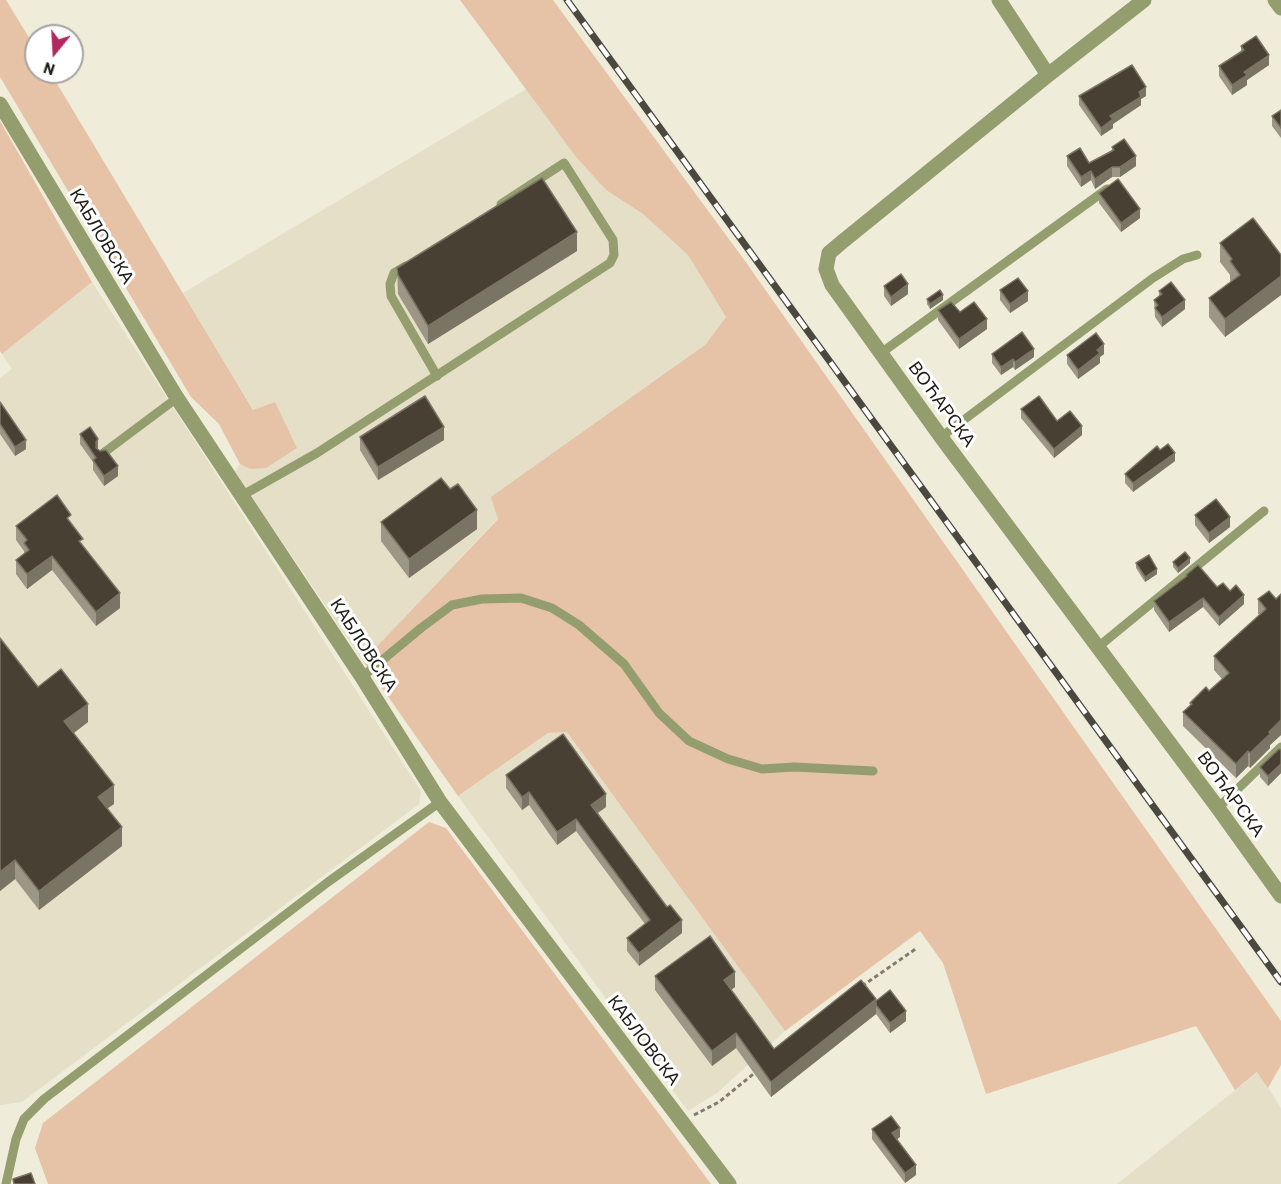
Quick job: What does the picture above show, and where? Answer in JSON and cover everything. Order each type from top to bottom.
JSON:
[{"type":"street","points":[[999,0],[1048,75]]},
{"type":"street","name":"ВОЋАРСКА","points":[[1144,0],[1048,75],[830,253],[826,269],[832,285],[941,437],[1281,896]]},
{"type":"street","points":[[1275,0],[1281,8]]},
{"type":"street","name":"КАБЛОВСКА","points":[[0,104],[177,398],[362,677],[440,802],[729,1184]]},
{"type":"lane","points":[[243,495],[317,453],[437,376],[610,263],[614,255],[613,240],[564,163],[494,208]]},
{"type":"lane","points":[[881,353],[1116,182]]},
{"type":"lane","points":[[941,437],[1153,278],[1183,259],[1197,255]]},
{"type":"lane","points":[[414,260],[394,273],[390,284],[391,296],[437,376]]},
{"type":"lane","points":[[102,454],[177,398]]},
{"type":"lane","points":[[1098,647],[1264,511]]},
{"type":"lane","points":[[362,677],[452,605],[482,599],[522,598],[552,608],[579,625],[624,664],[659,713],[689,741],[728,759],[762,769],[794,767],[873,771]]},
{"type":"lane","points":[[1218,808],[1281,747]]},
{"type":"lane","points":[[6,1184],[16,1139],[24,1119],[44,1099],[328,882],[440,802]]},
{"type":"path","points":[[860,987],[917,948]]},
{"type":"path","points":[[681,1122],[719,1102],[763,1066]]},
{"type":"shaded area","points":[[0,0],[6,0],[24,29],[24,84],[57,84],[253,410],[275,402],[297,448],[266,468],[250,469],[240,464],[219,424],[191,397],[0,77]]},
{"type":"shaded area","points":[[460,0],[553,0],[745,261],[1281,1021],[1281,1065],[1268,1088],[1257,1072],[1235,1090],[1196,1026],[986,1094],[943,963],[920,931],[785,1031],[567,732],[548,733],[458,796],[363,661],[498,519],[491,497],[705,345],[726,317],[688,255],[643,214],[606,190],[576,157]]},
{"type":"shaded area","points":[[526,89],[576,157],[606,190],[643,214],[688,255],[726,317],[705,345],[498,518],[363,661],[235,472],[240,464],[250,469],[297,448],[275,403],[254,411],[183,293]]},
{"type":"shaded area","points":[[0,121],[92,282],[2,354],[0,351]]},
{"type":"shaded area","points":[[92,282],[421,791],[419,804],[22,1102],[0,1105],[0,378],[12,369],[2,354]]},
{"type":"shaded area","points":[[567,732],[785,1031],[717,1093],[688,1111],[458,796],[548,733]]},
{"type":"shaded area","points":[[429,822],[446,828],[711,1184],[48,1184],[35,1148],[43,1123]]},
{"type":"shaded area","points":[[1258,1072],[1281,1108],[1281,1184],[1117,1184]]},
{"type":"building","points":[[1256,36],[1269,55],[1244,72],[1247,75],[1232,85],[1219,66],[1244,50],[1241,46]]},
{"type":"building","points":[[1132,65],[1146,87],[1139,92],[1141,97],[1110,116],[1113,119],[1101,128],[1079,96]]},
{"type":"building","points":[[1281,110],[1281,128],[1272,116]]},
{"type":"building","points":[[1124,139],[1136,156],[1120,167],[1112,167],[1095,179],[1091,171],[1081,177],[1067,156],[1080,148],[1089,163],[1114,150],[1112,147]]},
{"type":"building","points":[[542,178],[577,232],[428,326],[398,275],[397,268]]},
{"type":"building","points":[[1118,179],[1140,209],[1121,223],[1099,193]]},
{"type":"building","points":[[1253,218],[1281,255],[1281,276],[1225,319],[1209,298],[1240,275],[1220,243]]},
{"type":"building","points":[[901,274],[908,284],[891,297],[884,286]]},
{"type":"building","points":[[1018,278],[1028,291],[1010,304],[1000,290]]},
{"type":"building","points":[[1171,282],[1185,300],[1162,317],[1155,308],[1158,305],[1154,300],[1162,294],[1159,291]]},
{"type":"building","points":[[940,290],[943,295],[930,304],[927,299]]},
{"type":"building","points":[[951,302],[960,312],[974,302],[987,319],[959,339],[938,310]]},
{"type":"building","points":[[1022,332],[1034,349],[1015,362],[1013,359],[1001,367],[992,354]]},
{"type":"building","points":[[1096,333],[1104,344],[1097,350],[1100,353],[1078,370],[1067,355]]},
{"type":"building","points":[[425,396],[444,427],[378,467],[360,437]]},
{"type":"building","points":[[1039,396],[1057,421],[1070,411],[1082,426],[1054,449],[1021,409]]},
{"type":"building","points":[[0,402],[26,440],[15,447],[0,424]]},
{"type":"building","points":[[90,427],[98,439],[96,448],[100,451],[106,450],[118,466],[104,476],[93,460],[96,458],[80,434]]},
{"type":"building","points":[[1168,444],[1175,453],[1133,483],[1125,474],[1157,446],[1160,450]]},
{"type":"building","points":[[441,478],[450,489],[458,484],[477,510],[409,559],[381,522]]},
{"type":"building","points":[[57,495],[71,515],[67,518],[83,539],[79,541],[120,593],[96,612],[52,556],[27,574],[16,560],[29,550],[24,543],[27,540],[16,526]]},
{"type":"building","points":[[1216,499],[1230,517],[1209,533],[1195,515]]},
{"type":"building","points":[[1185,552],[1190,558],[1178,568],[1173,562]]},
{"type":"building","points":[[1149,555],[1157,569],[1145,577],[1136,563]]},
{"type":"building","points":[[1198,565],[1217,587],[1223,583],[1230,591],[1236,585],[1244,595],[1219,617],[1203,598],[1169,622],[1154,601]]},
{"type":"building","points":[[1269,591],[1276,599],[1281,594],[1281,720],[1269,732],[1270,734],[1250,753],[1248,751],[1236,764],[1183,712],[1206,687],[1209,691],[1229,673],[1214,656],[1266,609],[1258,599]]},
{"type":"building","points":[[0,638],[38,687],[61,669],[88,704],[64,721],[114,785],[98,797],[122,827],[39,891],[15,860],[0,872]]},
{"type":"building","points":[[563,734],[606,794],[591,805],[667,907],[670,905],[682,920],[639,953],[627,938],[650,920],[576,819],[557,832],[529,792],[522,797],[506,775]]},
{"type":"building","points":[[1279,749],[1281,750],[1281,764],[1268,776],[1260,767]]},
{"type":"building","points":[[710,936],[735,972],[724,980],[774,1049],[861,980],[876,999],[771,1082],[736,1033],[712,1051],[655,976]]},
{"type":"building","points":[[890,990],[906,1011],[890,1023],[876,1005],[876,1001]]},
{"type":"building","points":[[891,1116],[900,1128],[892,1133],[916,1165],[905,1173],[872,1129]]},
{"type":"building","points":[[31,1173],[35,1184],[14,1184],[13,1179]]},
{"type":"railway","points":[[567,0],[1281,982]]}]
